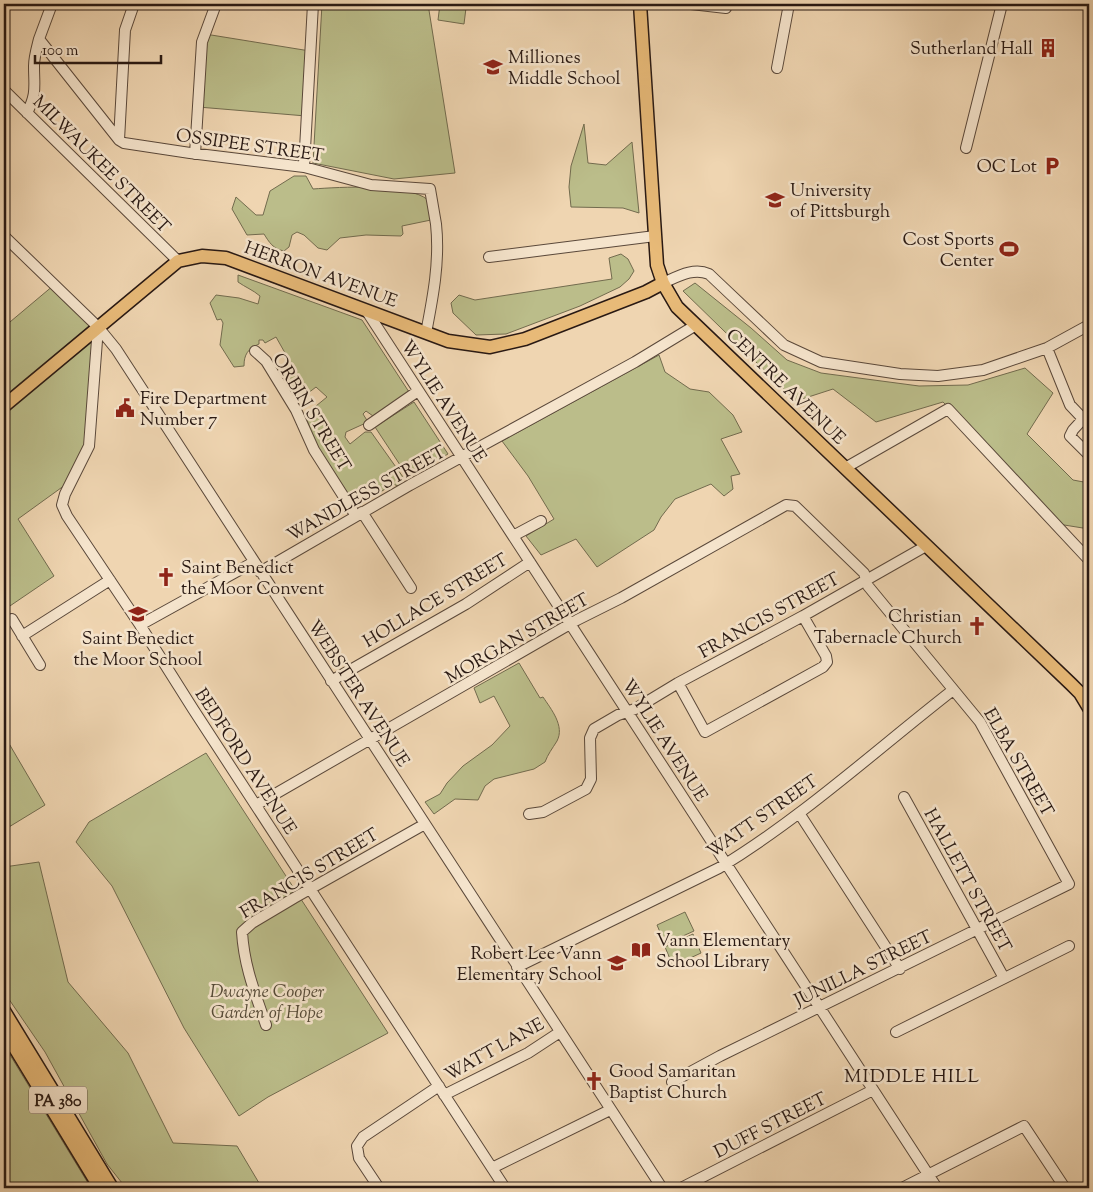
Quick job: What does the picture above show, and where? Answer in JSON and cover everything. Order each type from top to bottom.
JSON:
[{"type":"main road","name":"CENTRE AVENUE","points":[[640,4],[657,265],[663,283],[677,307],[1071,684],[1080,693],[1089,708]]},
{"type":"main road","name":"HERRON AVENUE","points":[[4,406],[178,261],[202,256],[226,258],[448,341],[490,347],[525,339],[646,292],[663,283]]},
{"type":"main road","name":"PA 380","points":[[4,1011],[112,1188]]},
{"type":"main road","name":"PA 380","points":[[4,1030],[100,1188]]},
{"type":"street","points":[[27,113],[34,98],[34,64],[39,39],[52,4]]},
{"type":"street","points":[[122,142],[125,30],[134,4]]},
{"type":"street","points":[[195,154],[202,42],[216,4]]},
{"type":"street","points":[[304,167],[312,4]]},
{"type":"street","points":[[691,4],[726,8]]},
{"type":"street","points":[[777,68],[789,4]]},
{"type":"street","points":[[966,148],[1002,4]]},
{"type":"street","points":[[39,39],[122,142]]},
{"type":"street","name":"MILWAUKEE STREET","points":[[4,90],[178,261]]},
{"type":"street","name":"OSSIPEE STREET","points":[[122,142],[195,154],[318,169],[371,185],[430,189],[436,225],[437,250],[435,280],[426,333]]},
{"type":"street","name":"WEBSTER AVENUE","points":[[4,236],[98,327],[116,349],[662,1188]]},
{"type":"street","points":[[489,257],[655,236]]},
{"type":"street","points":[[663,283],[695,271],[702,271],[709,274],[784,345],[821,362],[900,374],[938,376],[983,370],[1047,348],[1089,325]]},
{"type":"street","name":"WYLIE AVENUE","points":[[366,310],[937,1188]]},
{"type":"street","name":"WANDLESS STREET","points":[[260,572],[359,514],[635,362],[696,325]]},
{"type":"street","name":"BEDFORD AVENUE","points":[[98,327],[89,446],[65,494],[62,505],[67,516],[140,625],[505,1188]]},
{"type":"street","points":[[1047,348],[1070,405],[1086,422],[1073,430],[1070,436],[1089,455]]},
{"type":"street","name":"ORBIN STREET","points":[[255,351],[266,361],[291,402],[314,450],[411,588]]},
{"type":"street","points":[[369,425],[418,391]]},
{"type":"street","points":[[845,468],[948,409],[1089,560]]},
{"type":"street","name":"MORGAN STREET","points":[[256,805],[570,625],[629,594],[786,505],[795,506]]},
{"type":"street","name":"ELBA STREET","points":[[795,506],[864,573],[868,586],[980,722],[1069,884]]},
{"type":"street","points":[[513,536],[541,521]]},
{"type":"street","name":"FRANCIS STREET","points":[[529,814],[543,812],[586,789],[591,779],[590,738],[594,729],[618,715],[635,709],[678,683],[803,616],[926,546]]},
{"type":"street","points":[[140,625],[254,562]]},
{"type":"street","name":"HOLLACE STREET","points":[[331,681],[466,604],[530,562]]},
{"type":"street","points":[[22,636],[110,580]]},
{"type":"street","points":[[678,683],[705,732],[823,667],[827,662],[826,656],[803,616]]},
{"type":"street","points":[[12,619],[40,665]]},
{"type":"street","name":"WATT STREET","points":[[517,967],[726,864],[799,813],[953,690]]},
{"type":"street","name":"HALLETT STREET","points":[[904,797],[1004,978]]},
{"type":"street","points":[[799,813],[900,969]]},
{"type":"street","name":"FRANCIS STREET","points":[[266,1025],[243,955],[242,932],[252,923],[425,824]]},
{"type":"street","name":"JUNILLA STREET","points":[[672,1082],[720,1056],[900,969],[1069,884]]},
{"type":"street","points":[[896,1032],[1069,946]]},
{"type":"street","name":"WATT LANE","points":[[379,1188],[360,1158],[357,1146],[362,1137],[441,1091],[528,1052],[560,1032]]},
{"type":"street","name":"DUFF STREET","points":[[681,1188],[873,1090]]},
{"type":"street","points":[[492,1168],[610,1110]]},
{"type":"street","points":[[902,1188],[1024,1126],[1065,1188]]},
{"type":"green space","points":[[322,4],[428,4],[455,173],[394,179],[313,163]]},
{"type":"green space","points":[[440,4],[466,8],[464,24],[438,20]]},
{"type":"green space","points":[[205,34],[310,51],[306,116],[198,107]]},
{"type":"green space","points":[[584,124],[588,163],[606,165],[632,142],[639,213],[623,208],[571,207],[569,187],[571,166]]},
{"type":"green space","points":[[294,176],[306,176],[313,189],[373,187],[405,191],[418,195],[428,200],[431,220],[402,226],[403,234],[401,236],[366,235],[340,238],[327,250],[318,248],[304,235],[297,232],[292,235],[289,247],[284,251],[274,247],[264,234],[247,235],[232,209],[236,197],[256,215],[263,215],[270,191]]},
{"type":"green space","points":[[621,254],[628,259],[634,271],[629,279],[620,287],[580,306],[506,334],[476,335],[453,313],[451,303],[459,295],[475,300],[612,279],[609,258]]},
{"type":"green space","points":[[238,275],[362,320],[409,392],[373,416],[366,411],[363,414],[368,422],[346,432],[345,437],[350,444],[365,432],[371,432],[403,477],[403,482],[397,486],[394,484],[356,506],[319,450],[305,415],[327,397],[316,387],[299,398],[283,373],[293,367],[276,337],[265,343],[263,340],[259,340],[259,344],[247,352],[244,366],[234,367],[220,345],[223,323],[221,319],[217,320],[210,303],[216,295],[239,298],[258,304],[260,296],[238,282]]},
{"type":"green space","points":[[695,283],[787,360],[821,373],[919,386],[968,385],[1025,368],[1053,393],[1027,434],[1073,480],[1089,483],[1089,529],[1058,524],[1010,469],[943,402],[876,422],[833,389],[796,401],[683,291]]},
{"type":"green space","points":[[54,285],[98,327],[92,432],[72,480],[18,519],[54,576],[4,610],[4,327]]},
{"type":"green space","points":[[659,355],[665,372],[690,389],[709,392],[733,415],[742,432],[721,439],[740,474],[731,476],[733,489],[724,496],[711,484],[675,499],[654,530],[597,567],[576,539],[541,555],[526,536],[554,519],[528,476],[502,441]]},
{"type":"green space","points":[[414,402],[448,454],[408,477],[375,427]]},
{"type":"green space","points":[[519,663],[540,698],[543,697],[556,718],[559,729],[557,741],[545,762],[534,769],[494,779],[485,786],[478,800],[455,799],[434,814],[425,802],[440,794],[447,783],[463,766],[492,745],[510,726],[494,696],[480,703],[474,688]]},
{"type":"green space","points":[[4,735],[45,805],[4,830]]},
{"type":"green space","name":"Dwayne Cooper Garden of Hope","points":[[206,753],[388,1033],[268,1097],[239,1116],[184,1028],[112,886],[76,842],[89,822]]},
{"type":"green space","points":[[39,862],[68,982],[128,1053],[173,1143],[237,1146],[262,1188],[126,1188],[107,1164],[45,1052],[4,992],[4,867]]},
{"type":"green space","points":[[685,912],[694,931],[665,944],[657,925]]},
{"type":"green space","points":[[693,934],[701,953],[673,966],[665,947]]},
{"type":"green space","points":[[4,1045],[91,1188],[4,1188]]},
{"type":"place","name":"Sutherland Hall","points":[[1048,48]]},
{"type":"place","name":"Milliones Middle School","points":[[493,67]]},
{"type":"place","name":"OC Lot","points":[[1052,166]]},
{"type":"place","name":"University of Pittsburgh","points":[[775,200]]},
{"type":"place","name":"Cost Sports Center","points":[[1009,249]]},
{"type":"place","name":"Fire Department Number 7","points":[[125,408]]},
{"type":"place","name":"Saint Benedict the Moor Convent","points":[[166,577]]},
{"type":"place","name":"Saint Benedict the Moor School","points":[[138,614]]},
{"type":"place","name":"Christian Tabernacle Church","points":[[977,626]]},
{"type":"place","name":"Vann Elementary School Library","points":[[641,950]]},
{"type":"place","name":"Robert Lee Vann Elementary School","points":[[617,963]]},
{"type":"place","name":"Good Samaritan Baptist Church","points":[[594,1081]]},
{"type":"district","name":"MIDDLE HILL","points":[[912,1075]]}]
